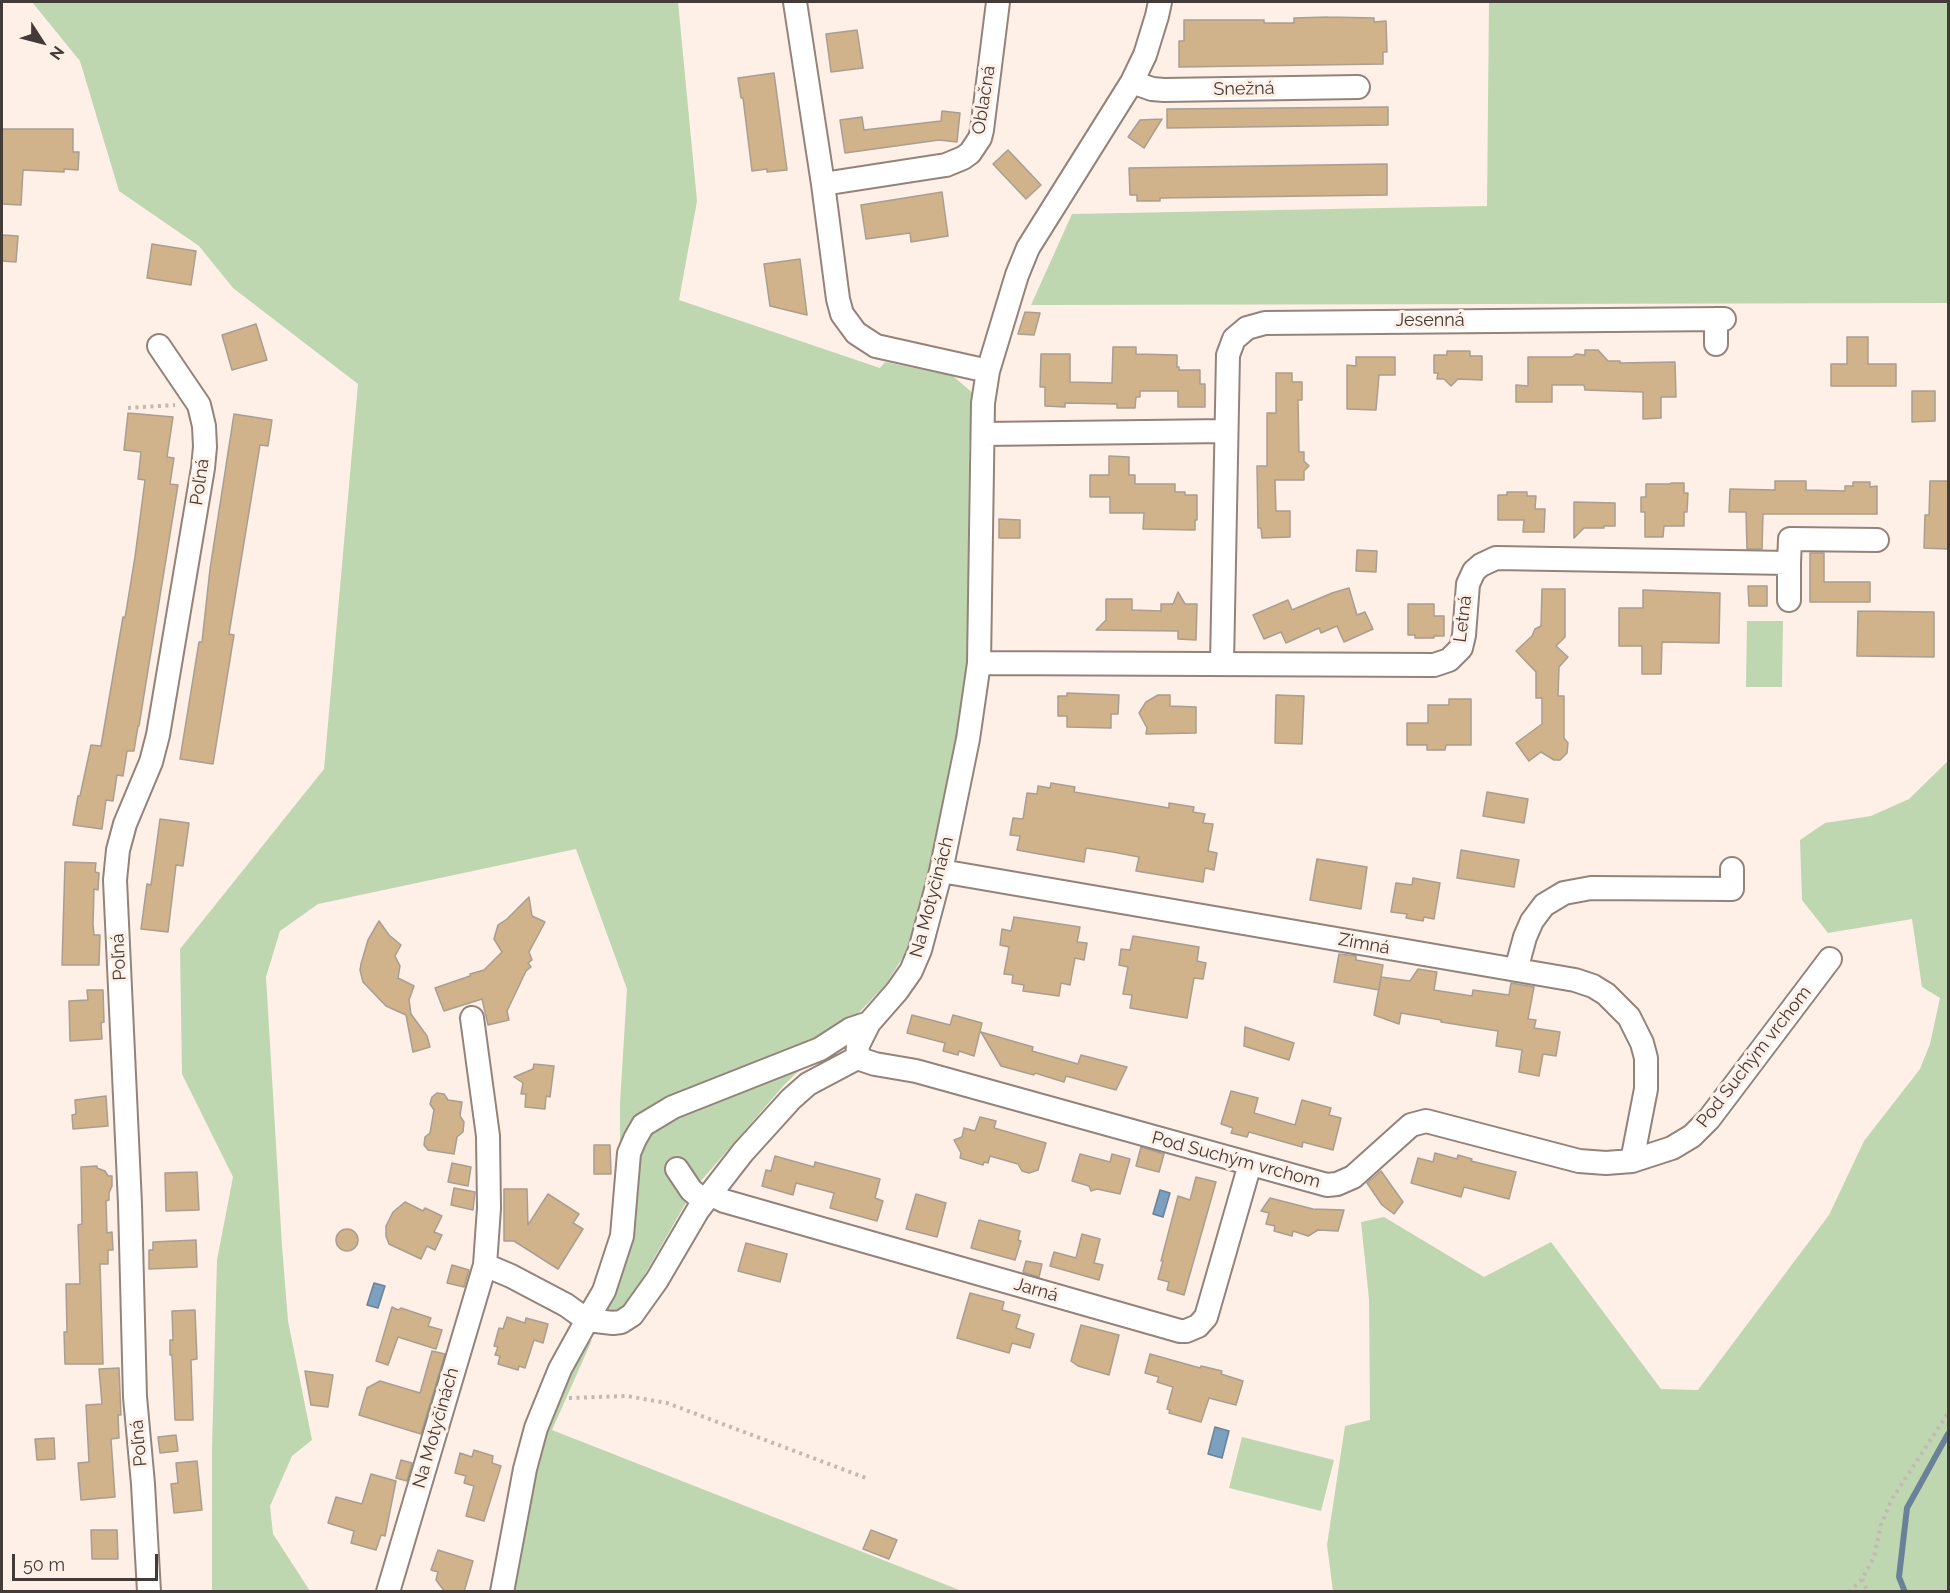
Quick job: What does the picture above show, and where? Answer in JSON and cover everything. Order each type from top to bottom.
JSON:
[{"type":"street","points":[[795,2],[838,299],[843,314],[856,333],[866,341],[885,349],[988,372]]},
{"type":"street","name":"Oblačná","points":[[823,184],[946,165],[970,153],[976,146],[982,130],[998,2]]},
{"type":"street","name":"Na Motyčinách","points":[[857,1058],[858,1045],[869,1023],[911,971],[920,950],[940,871],[968,739],[979,663],[982,434],[983,403],[988,372],[1017,275],[1028,248],[1132,82],[1144,55],[1160,2]]},
{"type":"street","name":"Snežná","points":[[1132,82],[1152,89],[1164,90],[1358,87]]},
{"type":"street","name":"Jesenná","points":[[1222,664],[1228,355],[1234,339],[1240,333],[1256,324],[1720,319],[1716,344]]},
{"type":"street","name":"Poľná","points":[[149,1592],[135,1397],[130,1204],[115,880],[118,850],[125,824],[151,762],[158,735],[203,468],[204,426],[199,405],[159,346]]},
{"type":"street","points":[[982,434],[1226,432]]},
{"type":"street","points":[[1789,600],[1790,538],[1877,540]]},
{"type":"street","name":"Letná","points":[[979,663],[1434,664],[1449,660],[1456,655],[1463,641],[1466,592],[1471,577],[1481,565],[1496,558],[1789,563]]},
{"type":"street","points":[[1516,969],[1532,921],[1544,905],[1564,893],[1591,888],[1732,889],[1732,869]]},
{"type":"street","name":"Zimná","points":[[940,871],[1516,969],[1575,980],[1593,986],[1617,1004],[1637,1030],[1646,1058],[1647,1074],[1632,1161]]},
{"type":"street","name":"Pod Suchým vrchom","points":[[857,1058],[875,1064],[916,1071],[1318,1184],[1337,1184],[1353,1178],[1411,1125],[1426,1120],[1579,1161],[1605,1163],[1632,1161],[1672,1148],[1692,1136],[1709,1119],[1830,959]]},
{"type":"street","name":"Na Motyčinách","points":[[388,1592],[484,1265],[489,1208],[488,1136],[472,1018]]},
{"type":"street","points":[[502,1592],[525,1469],[536,1428],[560,1369],[604,1290],[622,1236],[629,1153],[643,1125],[673,1107],[820,1048],[851,1029],[869,1023]]},
{"type":"street","points":[[484,1265],[511,1276],[566,1305],[587,1320],[621,1322],[632,1315],[657,1280],[707,1197],[743,1152],[791,1099],[823,1074],[857,1058]]},
{"type":"street","name":"Jarná","points":[[707,1197],[1168,1328],[1186,1331],[1198,1326],[1208,1312],[1250,1164]]},
{"type":"street","points":[[677,1169],[691,1190],[707,1197]]},
{"type":"path","points":[[128,408],[176,405]]},
{"type":"path","points":[[547,1401],[627,1396],[667,1403],[866,1478]]},
{"type":"path","points":[[1849,1592],[1862,1579],[1874,1557],[1881,1525],[1893,1499],[1948,1413]]},
{"type":"path","points":[[1862,1579],[1868,1592]]},
{"type":"green space","points":[[32,2],[678,2],[697,201],[679,300],[880,368],[885,362],[953,376],[975,395],[969,446],[968,661],[949,788],[912,943],[886,984],[785,1084],[700,1182],[624,1307],[605,1313],[616,1242],[620,1174],[620,1103],[627,989],[576,849],[318,904],[280,931],[266,977],[282,1246],[288,1321],[312,1440],[292,1456],[270,1506],[273,1534],[310,1591],[212,1591],[212,1448],[217,1260],[233,1177],[182,1074],[180,949],[324,769],[358,384],[233,288],[199,246],[119,191],[80,61]]},
{"type":"green space","points":[[1489,2],[1948,2],[1948,303],[1031,305],[1072,214],[1487,206]]},
{"type":"green space","points":[[1747,621],[1783,621],[1782,687],[1746,687]]},
{"type":"green space","points":[[1948,761],[1948,1591],[1333,1591],[1327,1545],[1345,1426],[1370,1420],[1369,1299],[1361,1222],[1384,1217],[1484,1277],[1551,1242],[1661,1389],[1698,1390],[1829,1215],[1864,1141],[1920,1069],[1930,1044],[1940,998],[1922,987],[1912,919],[1828,933],[1802,900],[1800,840],[1825,823],[1871,816],[1909,799]]},
{"type":"green space","points":[[592,1340],[552,1430],[962,1591],[511,1592],[525,1508],[546,1425],[573,1366]]},
{"type":"green space","points":[[1242,1437],[1334,1460],[1321,1511],[1229,1488]]},
{"type":"water","points":[[1160,1190],[1170,1193],[1163,1217],[1153,1214]]},
{"type":"water","points":[[374,1283],[385,1286],[378,1308],[367,1305]]},
{"type":"water","points":[[1215,1427],[1229,1431],[1222,1458],[1208,1454]]},
{"type":"building","points":[[1294,18],[1374,18],[1374,22],[1386,21],[1387,52],[1383,52],[1383,64],[1179,67],[1179,41],[1184,41],[1184,20],[1264,20],[1264,23],[1294,23]]},
{"type":"building","points":[[857,30],[863,68],[831,72],[826,34]]},
{"type":"building","points":[[774,73],[787,170],[752,171],[743,98],[741,98],[738,78]]},
{"type":"building","points":[[1388,107],[1388,125],[1167,128],[1167,109]]},
{"type":"building","points":[[942,111],[960,113],[957,142],[939,140],[845,153],[840,120],[862,117],[864,130],[941,121]]},
{"type":"building","points":[[1162,119],[1144,148],[1128,137],[1140,120]]},
{"type":"building","points":[[2,129],[73,129],[73,152],[79,152],[78,170],[64,169],[64,172],[23,170],[21,205],[2,204]]},
{"type":"building","points":[[1008,150],[1041,185],[1026,199],[993,164]]},
{"type":"building","points":[[1387,164],[1387,195],[1160,198],[1160,201],[1137,201],[1137,195],[1130,195],[1129,168]]},
{"type":"building","points":[[942,192],[948,236],[911,242],[910,233],[866,239],[861,205]]},
{"type":"building","points":[[2,235],[18,236],[16,262],[2,261]]},
{"type":"building","points":[[152,244],[196,251],[191,285],[147,278]]},
{"type":"building","points":[[800,259],[807,315],[770,306],[764,264]]},
{"type":"building","points":[[1025,312],[1040,313],[1034,335],[1018,334]]},
{"type":"building","points":[[256,324],[267,360],[232,370],[222,335]]},
{"type":"building","points":[[1847,337],[1868,337],[1868,364],[1896,364],[1896,386],[1831,386],[1831,364],[1847,364]]},
{"type":"building","points":[[1113,347],[1136,347],[1136,354],[1177,355],[1179,370],[1200,370],[1200,384],[1205,384],[1205,407],[1178,407],[1178,391],[1140,391],[1140,397],[1136,397],[1135,408],[1117,408],[1117,404],[1065,403],[1065,407],[1045,406],[1045,387],[1040,387],[1041,354],[1070,354],[1070,382],[1112,383]]},
{"type":"building","points":[[1585,350],[1598,350],[1608,361],[1620,361],[1620,363],[1675,362],[1676,397],[1661,397],[1661,418],[1643,419],[1643,392],[1585,390],[1584,385],[1552,385],[1552,402],[1516,402],[1516,385],[1528,386],[1528,357],[1572,357],[1576,354],[1585,355]]},
{"type":"building","points":[[1447,351],[1470,351],[1470,356],[1482,356],[1482,380],[1458,379],[1451,386],[1444,379],[1437,379],[1438,373],[1434,373],[1434,355],[1447,355]]},
{"type":"building","points":[[1356,357],[1395,357],[1395,375],[1379,375],[1376,410],[1347,409],[1347,365],[1356,366]]},
{"type":"building","points":[[1276,373],[1292,373],[1292,382],[1302,382],[1302,400],[1298,400],[1299,452],[1304,452],[1304,461],[1309,466],[1304,471],[1304,480],[1275,480],[1276,511],[1290,511],[1290,537],[1262,538],[1261,528],[1258,528],[1257,466],[1267,466],[1267,413],[1276,413]]},
{"type":"building","points":[[1912,391],[1935,391],[1935,421],[1912,422]]},
{"type":"building","points":[[128,413],[173,417],[167,457],[174,458],[170,484],[178,485],[134,751],[127,751],[123,776],[117,775],[113,801],[106,800],[102,829],[73,825],[91,745],[101,746],[135,557],[145,480],[138,479],[141,452],[124,450]]},
{"type":"building","points":[[234,414],[272,420],[268,446],[260,445],[229,634],[234,635],[213,764],[180,759],[199,642],[202,642],[210,569]]},
{"type":"building","points":[[1109,456],[1129,457],[1129,475],[1135,475],[1135,484],[1175,484],[1175,492],[1197,495],[1195,530],[1143,529],[1144,513],[1110,513],[1110,497],[1090,497],[1090,475],[1109,475]]},
{"type":"building","points":[[1775,481],[1806,481],[1806,490],[1845,491],[1845,486],[1853,486],[1853,482],[1870,482],[1870,487],[1877,486],[1877,514],[1763,514],[1762,549],[1747,549],[1746,512],[1729,512],[1730,489],[1775,490]]},
{"type":"building","points":[[1930,481],[1948,481],[1948,549],[1924,548],[1925,515],[1929,515]]},
{"type":"building","points":[[1684,483],[1684,493],[1688,493],[1684,526],[1664,526],[1663,537],[1645,537],[1645,512],[1641,512],[1641,497],[1646,497],[1646,484]]},
{"type":"building","points":[[1507,492],[1527,492],[1527,496],[1536,496],[1535,509],[1545,509],[1544,532],[1523,532],[1524,520],[1498,520],[1498,495],[1507,495]]},
{"type":"building","points":[[1574,502],[1615,503],[1615,526],[1584,528],[1574,538]]},
{"type":"building","points":[[999,519],[1020,520],[1020,538],[999,538]]},
{"type":"building","points":[[1357,550],[1377,551],[1376,572],[1356,571]]},
{"type":"building","points":[[1810,553],[1824,553],[1824,582],[1870,582],[1870,602],[1810,602]]},
{"type":"building","points":[[1748,586],[1767,586],[1767,606],[1749,606]]},
{"type":"building","points":[[1349,588],[1357,615],[1365,612],[1373,629],[1344,642],[1337,626],[1321,633],[1319,628],[1286,643],[1281,632],[1264,639],[1253,615],[1288,600],[1292,610]]},
{"type":"building","points":[[1542,589],[1565,589],[1565,637],[1556,646],[1568,657],[1559,667],[1558,696],[1564,696],[1564,738],[1568,743],[1567,753],[1560,760],[1554,760],[1541,752],[1529,761],[1516,743],[1542,724],[1542,698],[1536,698],[1536,672],[1516,651],[1532,636],[1535,629],[1541,626]]},
{"type":"building","points":[[1643,590],[1720,593],[1719,643],[1662,642],[1661,674],[1642,674],[1642,646],[1619,646],[1619,608],[1643,608]]},
{"type":"building","points":[[1178,592],[1185,604],[1197,604],[1196,640],[1178,639],[1178,631],[1096,630],[1106,620],[1106,599],[1132,599],[1132,610],[1161,611],[1161,604],[1173,604]]},
{"type":"building","points":[[1408,604],[1434,604],[1434,616],[1444,616],[1444,636],[1415,638],[1415,635],[1408,635]]},
{"type":"building","points":[[1858,611],[1934,612],[1934,657],[1857,656]]},
{"type":"building","points":[[1067,693],[1119,695],[1118,714],[1111,714],[1111,728],[1067,727],[1067,716],[1058,716],[1058,696],[1067,696]]},
{"type":"building","points":[[1158,695],[1170,695],[1170,706],[1196,707],[1196,733],[1146,734],[1147,728],[1139,713],[1146,702]]},
{"type":"building","points":[[1276,695],[1304,696],[1302,744],[1275,743]]},
{"type":"building","points":[[1449,699],[1471,699],[1471,745],[1446,745],[1445,750],[1427,750],[1427,745],[1407,745],[1407,723],[1428,723],[1428,705],[1449,705]]},
{"type":"building","points":[[1051,783],[1075,787],[1074,792],[1169,808],[1169,803],[1194,807],[1193,812],[1205,814],[1203,823],[1213,824],[1208,851],[1217,853],[1214,870],[1205,868],[1203,882],[1136,871],[1139,857],[1113,852],[1086,848],[1084,862],[1017,850],[1020,836],[1010,835],[1013,818],[1023,819],[1027,793],[1037,794],[1038,786],[1050,788]]},
{"type":"building","points":[[1487,792],[1528,799],[1524,823],[1483,816]]},
{"type":"building","points":[[160,819],[189,823],[183,866],[176,865],[168,932],[141,929],[147,884],[151,885]]},
{"type":"building","points":[[1461,850],[1519,860],[1514,887],[1457,878]]},
{"type":"building","points":[[1317,859],[1367,867],[1361,909],[1310,900]]},
{"type":"building","points":[[65,862],[96,863],[95,872],[99,873],[98,890],[94,889],[93,924],[94,935],[100,935],[99,965],[62,965]]},
{"type":"building","points":[[1413,878],[1440,883],[1434,919],[1424,917],[1423,921],[1406,918],[1407,914],[1391,912],[1396,883],[1412,885]]},
{"type":"building","points":[[529,897],[532,916],[545,922],[529,952],[532,960],[528,963],[531,967],[526,971],[507,1011],[509,1020],[488,1025],[482,999],[444,1011],[435,988],[484,970],[502,952],[494,939],[498,925]]},
{"type":"building","points":[[1014,917],[1080,927],[1077,942],[1087,943],[1084,960],[1075,958],[1070,985],[1061,983],[1059,996],[1023,991],[1024,985],[1012,983],[1013,975],[1004,974],[1009,947],[1000,945],[1002,929],[1011,931]]},
{"type":"building","points":[[379,921],[389,935],[401,945],[395,956],[400,966],[398,978],[414,986],[409,1000],[411,1014],[427,1036],[430,1047],[413,1052],[406,1015],[386,1006],[363,982],[361,964],[368,940]]},
{"type":"building","points":[[1133,936],[1199,947],[1197,961],[1206,963],[1203,979],[1194,978],[1187,1018],[1130,1008],[1132,995],[1123,994],[1128,967],[1119,965],[1121,949],[1130,950]]},
{"type":"building","points":[[1339,954],[1356,956],[1356,960],[1383,965],[1379,990],[1334,982]]},
{"type":"building","points":[[1418,969],[1437,972],[1434,990],[1472,996],[1473,990],[1509,995],[1511,983],[1534,987],[1528,1019],[1536,1020],[1534,1028],[1560,1032],[1556,1056],[1543,1054],[1539,1076],[1519,1072],[1522,1050],[1496,1046],[1498,1031],[1401,1013],[1399,1024],[1374,1015],[1381,977],[1410,981]]},
{"type":"building","points":[[87,990],[103,990],[102,1039],[70,1041],[69,1001],[88,1000]]},
{"type":"building","points":[[912,1015],[950,1025],[953,1015],[982,1023],[974,1056],[959,1051],[958,1055],[943,1051],[945,1043],[907,1033]]},
{"type":"building","points":[[1245,1027],[1294,1043],[1289,1060],[1244,1046]]},
{"type":"building","points":[[981,1032],[1033,1047],[1032,1051],[1078,1064],[1081,1055],[1127,1067],[1116,1090],[1066,1076],[1064,1082],[1035,1073],[1034,1075],[1001,1066]]},
{"type":"building","points":[[534,1064],[554,1066],[550,1097],[546,1096],[545,1109],[525,1107],[526,1094],[521,1094],[523,1083],[514,1077],[533,1069]]},
{"type":"building","points":[[1231,1091],[1258,1098],[1254,1113],[1295,1125],[1302,1100],[1331,1108],[1329,1115],[1341,1118],[1333,1150],[1303,1142],[1302,1147],[1249,1132],[1247,1137],[1231,1133],[1233,1128],[1221,1124]]},
{"type":"building","points":[[437,1093],[444,1094],[448,1100],[462,1102],[460,1116],[464,1122],[463,1132],[457,1137],[454,1154],[428,1150],[424,1145],[425,1137],[430,1133],[434,1110],[430,1104],[432,1097]]},
{"type":"building","points":[[106,1096],[108,1126],[73,1129],[72,1115],[76,1114],[75,1100]]},
{"type":"building","points":[[980,1117],[996,1121],[994,1128],[1046,1143],[1038,1170],[1029,1173],[1022,1171],[1018,1164],[990,1156],[988,1163],[984,1162],[983,1165],[960,1158],[961,1153],[954,1140],[962,1137],[964,1128],[975,1131]]},
{"type":"building","points":[[594,1145],[610,1145],[611,1174],[594,1174]]},
{"type":"building","points":[[1141,1147],[1164,1154],[1159,1172],[1136,1166]]},
{"type":"building","points":[[1435,1153],[1457,1159],[1458,1155],[1472,1159],[1471,1161],[1516,1172],[1509,1199],[1464,1187],[1461,1197],[1411,1183],[1418,1158],[1433,1162]]},
{"type":"building","points":[[1080,1154],[1110,1162],[1112,1154],[1130,1159],[1120,1194],[1097,1189],[1091,1191],[1089,1186],[1072,1181]]},
{"type":"building","points":[[775,1156],[814,1167],[815,1162],[880,1179],[875,1198],[883,1201],[877,1221],[830,1208],[834,1193],[796,1183],[793,1195],[762,1186],[766,1170],[771,1171]]},
{"type":"building","points":[[452,1163],[471,1167],[468,1186],[448,1182]]},
{"type":"building","points":[[97,1166],[108,1176],[112,1176],[109,1200],[106,1201],[107,1233],[112,1232],[113,1250],[108,1250],[108,1264],[100,1264],[103,1364],[65,1364],[66,1284],[80,1284],[78,1225],[82,1224],[81,1167]]},
{"type":"building","points":[[1381,1171],[1403,1202],[1394,1214],[1382,1205],[1367,1183]]},
{"type":"building","points":[[197,1172],[199,1210],[166,1211],[165,1173]]},
{"type":"building","points":[[1196,1177],[1216,1182],[1184,1295],[1167,1290],[1169,1282],[1158,1279],[1178,1196],[1190,1200]]},
{"type":"building","points":[[454,1188],[475,1192],[473,1210],[451,1205]]},
{"type":"building","points":[[504,1189],[527,1189],[528,1225],[548,1194],[579,1214],[573,1223],[583,1229],[558,1269],[514,1241],[504,1241]]},
{"type":"building","points":[[916,1194],[946,1203],[937,1237],[906,1229]]},
{"type":"building","points":[[1270,1198],[1313,1209],[1344,1210],[1338,1231],[1318,1230],[1308,1236],[1293,1231],[1292,1236],[1274,1231],[1275,1226],[1266,1224],[1269,1213],[1261,1211]]},
{"type":"building","points":[[405,1202],[423,1211],[425,1208],[442,1216],[434,1232],[442,1235],[435,1250],[427,1246],[421,1259],[389,1244],[386,1236],[386,1226],[393,1212]]},
{"type":"building","points":[[979,1220],[1020,1231],[1018,1240],[1021,1241],[1015,1260],[971,1248]]},
{"type":"building","points":[[347,1229],[355,1232],[358,1240],[355,1248],[347,1251],[339,1248],[336,1240],[339,1232]]},
{"type":"building","points":[[1082,1234],[1100,1239],[1094,1263],[1103,1265],[1099,1280],[1050,1266],[1054,1252],[1076,1258]]},
{"type":"building","points":[[196,1240],[197,1267],[149,1269],[149,1250],[153,1250],[153,1242]]},
{"type":"building","points":[[746,1243],[787,1254],[780,1282],[738,1271]]},
{"type":"building","points":[[1026,1261],[1042,1264],[1039,1277],[1023,1272]]},
{"type":"building","points":[[452,1265],[469,1270],[464,1287],[447,1283]]},
{"type":"building","points":[[970,1293],[1004,1302],[1002,1310],[1020,1315],[1016,1328],[1034,1334],[1030,1348],[1012,1343],[1009,1353],[957,1338]]},
{"type":"building","points":[[392,1307],[431,1318],[428,1326],[442,1330],[436,1349],[398,1337],[388,1365],[376,1361]]},
{"type":"building","points":[[195,1310],[197,1359],[191,1360],[193,1420],[175,1420],[172,1355],[170,1355],[170,1340],[173,1340],[172,1311]]},
{"type":"building","points":[[507,1317],[525,1323],[526,1318],[548,1324],[543,1343],[534,1340],[525,1368],[519,1366],[518,1370],[498,1364],[500,1356],[495,1355],[498,1347],[494,1346],[499,1328],[503,1329]]},
{"type":"building","points":[[1081,1325],[1119,1335],[1109,1375],[1078,1366],[1071,1361]]},
{"type":"building","points":[[432,1351],[445,1354],[421,1434],[359,1415],[367,1388],[380,1381],[420,1393]]},
{"type":"building","points":[[1150,1354],[1200,1368],[1201,1366],[1222,1371],[1221,1374],[1243,1381],[1236,1405],[1209,1398],[1201,1422],[1169,1413],[1170,1410],[1167,1409],[1173,1387],[1157,1382],[1159,1377],[1145,1373]]},
{"type":"building","points":[[119,1368],[121,1415],[118,1415],[119,1438],[111,1439],[115,1497],[81,1500],[78,1463],[89,1462],[86,1405],[102,1404],[99,1369]]},
{"type":"building","points":[[305,1371],[333,1375],[328,1407],[311,1405]]},
{"type":"building","points":[[176,1435],[178,1451],[160,1453],[158,1437]]},
{"type":"building","points":[[54,1438],[55,1459],[37,1460],[35,1439]]},
{"type":"building","points":[[474,1450],[493,1456],[492,1463],[501,1466],[484,1521],[466,1516],[474,1486],[464,1483],[466,1476],[455,1473],[460,1453],[472,1457]]},
{"type":"building","points":[[401,1460],[412,1463],[407,1481],[396,1478]]},
{"type":"building","points":[[197,1461],[202,1510],[174,1513],[171,1484],[178,1483],[176,1463]]},
{"type":"building","points":[[371,1474],[396,1481],[385,1536],[381,1535],[376,1550],[351,1543],[354,1531],[328,1523],[336,1497],[362,1504]]},
{"type":"building","points":[[91,1530],[117,1530],[118,1559],[92,1559]]},
{"type":"building","points":[[871,1530],[897,1540],[889,1559],[863,1549]]},
{"type":"building","points":[[438,1550],[473,1561],[464,1592],[445,1592],[436,1580],[438,1572],[431,1570]]},
{"type":"waterway","points":[[1905,1592],[1899,1577],[1907,1508],[1948,1434]]}]
